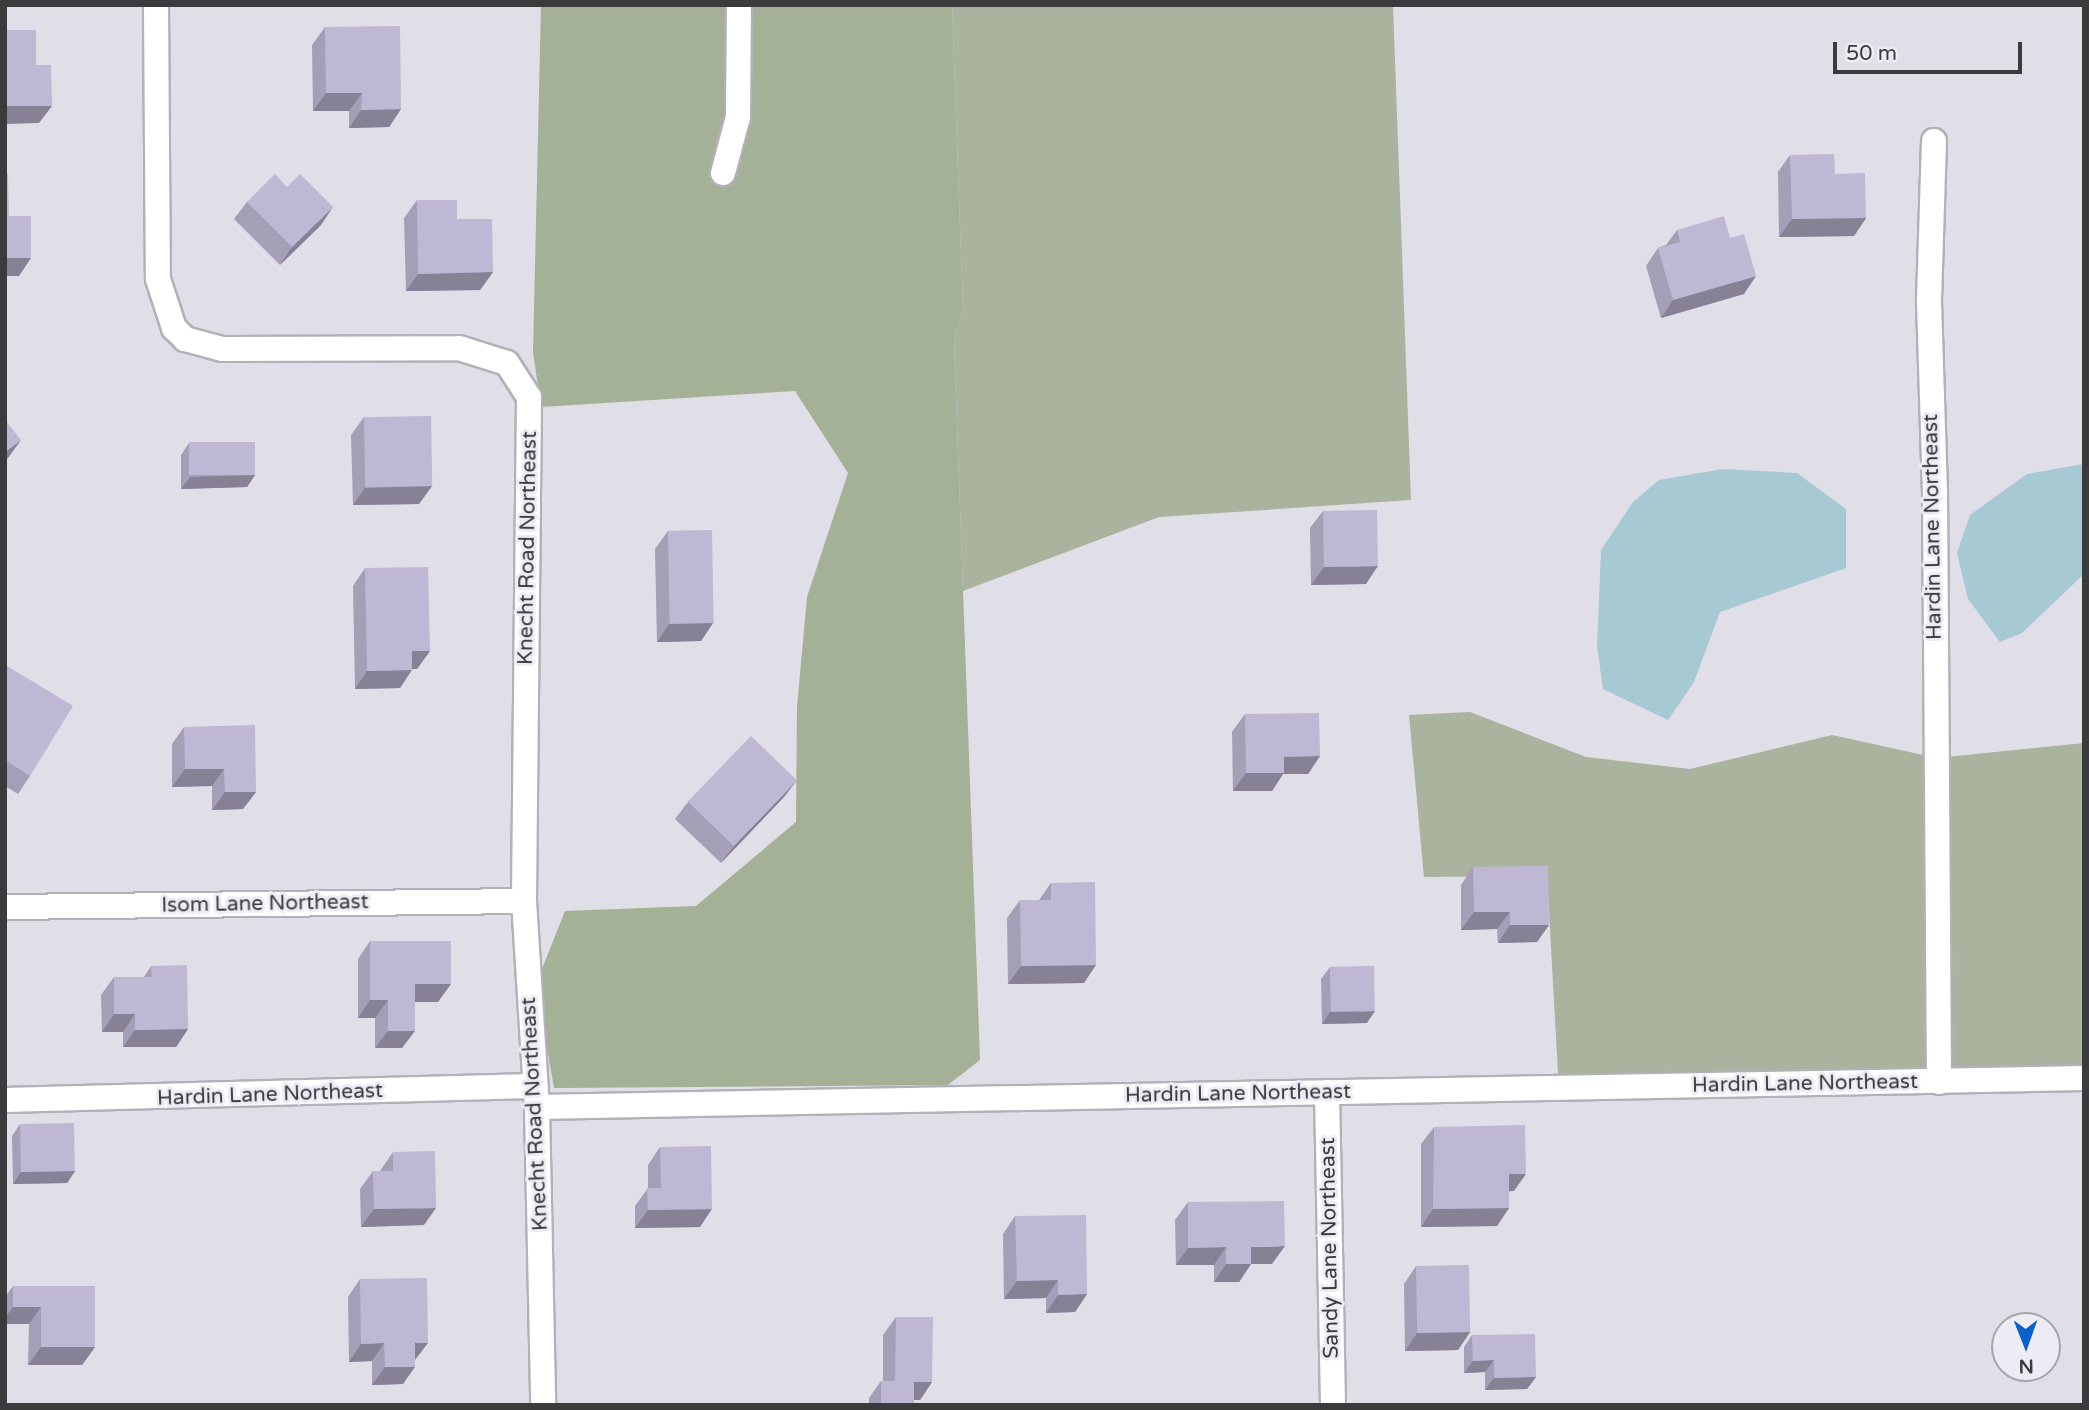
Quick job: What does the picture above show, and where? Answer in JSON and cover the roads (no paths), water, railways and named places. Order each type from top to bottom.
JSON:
[{"type":"street","name":"Knecht Road Northeast","points":[[156,5],[158,279],[174,328],[185,339],[223,349],[459,348],[506,363],[529,397],[524,901],[536,1096],[543,1405]]},
{"type":"street","points":[[723,173],[738,117],[739,5]]},
{"type":"street","name":"Hardin Lane Northeast","points":[[1934,141],[1929,302],[1935,505],[1939,1082]]},
{"type":"street","name":"Isom Lane Northeast","points":[[5,907],[524,901]]},
{"type":"street","name":"Hardin Lane Northeast","points":[[5,1100],[1327,1092],[2084,1078]]},
{"type":"street","name":"Sandy Lane Northeast","points":[[1327,1092],[1333,1405]]},
{"type":"water","points":[[2084,464],[2084,574],[2022,633],[2000,642],[1968,599],[1957,553],[1970,515],[2027,474]]},
{"type":"water","points":[[1723,469],[1797,473],[1846,509],[1846,568],[1720,612],[1694,682],[1668,720],[1603,689],[1597,646],[1601,550],[1633,502],[1659,480]]}]
